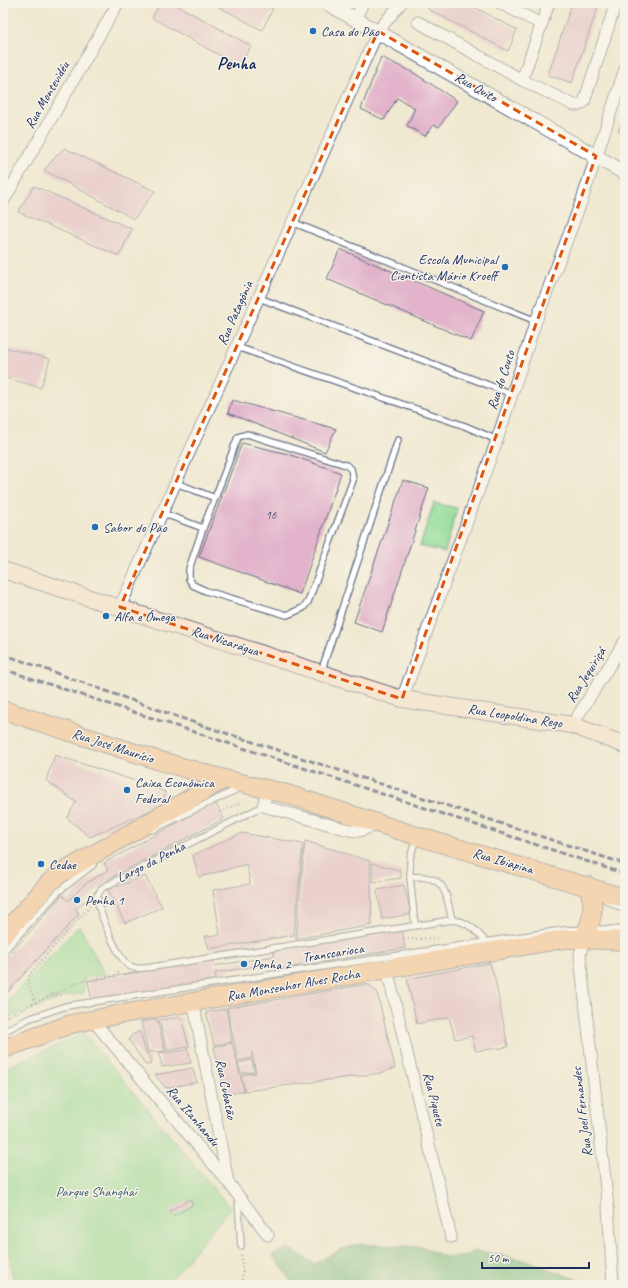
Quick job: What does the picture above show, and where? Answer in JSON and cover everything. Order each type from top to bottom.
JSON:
[{"type":"main road","name":"Rua Nicarágua","points":[[3,570],[402,699]]},
{"type":"main road","name":"Rua Leopoldina Rego","points":[[402,699],[572,724],[625,745]]},
{"type":"main road","name":"Rua José Maurício","points":[[3,710],[160,761],[224,779]]},
{"type":"main road","name":"Rua Ibiapina","points":[[224,779],[247,785],[265,797],[380,824],[625,898]]},
{"type":"main road","points":[[3,935],[50,882],[60,874],[224,779]]},
{"type":"main road","points":[[586,934],[592,920],[594,909],[588,886]]},
{"type":"main road","name":"Rua Monsenhor Alves Rocha","points":[[92,1019],[387,969],[490,946],[564,940],[586,934],[625,941]]},
{"type":"main road","points":[[3,1049],[71,1024],[92,1019]]},
{"type":"street","name":"Rua Montevidéu","points":[[3,202],[118,3]]},
{"type":"street","name":"Rua Quito","points":[[327,3],[625,173]]},
{"type":"street","points":[[356,19],[363,3]]},
{"type":"street","name":"Rua Patagônia","points":[[120,607],[378,31],[401,3]]},
{"type":"street","points":[[500,3],[541,24]]},
{"type":"street","points":[[522,80],[549,3]]},
{"type":"street","points":[[418,22],[522,80],[574,105],[579,105],[584,102],[616,3]]},
{"type":"street","name":"Rua do Couto","points":[[402,699],[497,440],[536,321],[596,156],[625,69]]},
{"type":"street","name":"Rua Jequiriçá","points":[[572,724],[625,641]]},
{"type":"street","name":"Rua Joel Fernandes","points":[[586,934],[580,956],[607,1199],[614,1284]]},
{"type":"street","name":"Rua Piquete","points":[[387,969],[452,1237]]},
{"type":"street","name":"Rua Cubatão","points":[[193,1002],[228,1182]]},
{"type":"street","name":"Rua Itanhandu","points":[[92,1019],[228,1182],[268,1235]]},
{"type":"lane","points":[[292,222],[536,321]]},
{"type":"lane","points":[[259,298],[512,394]]},
{"type":"lane","points":[[236,347],[465,426],[497,440]]},
{"type":"lane","points":[[247,434],[346,465],[351,469],[353,480],[308,602],[303,608],[296,612],[288,615],[206,592],[193,585],[189,579],[189,569],[203,528],[238,437],[242,435],[247,434]]},
{"type":"lane","points":[[321,672],[398,440]]},
{"type":"lane","points":[[176,483],[215,498]]},
{"type":"lane","points":[[162,513],[203,528]]},
{"type":"lane","points":[[145,834],[247,785]]},
{"type":"lane","name":"Largo da Penha","points":[[98,902],[98,893],[114,881],[265,797]]},
{"type":"lane","points":[[415,926],[410,877],[410,858],[417,836]]},
{"type":"lane","points":[[3,952],[59,891],[71,880],[101,860]]},
{"type":"lane","points":[[410,877],[429,877],[437,880],[441,884],[452,920]]},
{"type":"lane","points":[[588,886],[608,902],[625,910]]},
{"type":"lane","points":[[98,902],[108,930],[122,958],[128,965],[135,968],[152,967],[452,920],[458,920],[467,925],[490,946]]},
{"type":"lane","points":[[586,934],[625,930]]},
{"type":"lane","name":"Transcarioca","points":[[3,1032],[28,1019],[66,1006],[490,946]]},
{"type":"lane","points":[[238,1196],[241,1246]]},
{"type":"path","points":[[220,812],[240,803]]},
{"type":"path","points":[[36,1003],[28,984],[30,974],[85,910],[98,902]]},
{"type":"path","points":[[404,939],[447,938]]},
{"type":"path","points":[[3,1018],[82,981],[116,975],[128,965]]},
{"type":"path","points":[[241,1246],[243,1273],[242,1285]]},
{"type":"highlighted area","points":[[378,31],[596,156],[402,699],[120,607]]},
{"type":"green space","points":[[434,503],[457,508],[445,552],[420,546]]},
{"type":"green space","points":[[79,926],[105,974],[84,978],[83,993],[63,997],[3,1020],[3,1005]]},
{"type":"green space","name":"Parque Shanghai","points":[[84,1033],[230,1208],[167,1285],[14,1285],[3,1220],[3,1069]]},
{"type":"green space","points":[[360,1244],[423,1247],[445,1257],[462,1257],[476,1251],[499,1254],[531,1262],[591,1285],[285,1285],[291,1280],[272,1255],[288,1247],[315,1264],[339,1250]]},
{"type":"building","points":[[160,3],[173,3],[251,46],[239,66],[152,18]]},
{"type":"building","points":[[212,3],[261,3],[273,9],[262,30]]},
{"type":"building","points":[[431,3],[467,3],[517,30],[508,51],[428,9]]},
{"type":"building","points":[[572,3],[599,3],[572,83],[548,75]]},
{"type":"building","points":[[381,57],[414,73],[457,101],[439,127],[433,125],[425,136],[407,126],[415,108],[397,98],[384,120],[361,109]]},
{"type":"building","points":[[625,117],[625,136],[618,131]]},
{"type":"building","points":[[64,148],[155,191],[134,219],[44,170]]},
{"type":"building","points":[[34,186],[132,229],[119,256],[18,212]]},
{"type":"building","points":[[340,249],[484,311],[471,341],[327,279]]},
{"type":"building","points":[[3,347],[50,359],[41,388],[3,377]]},
{"type":"building","points":[[232,400],[336,429],[325,452],[228,413]]},
{"type":"building","points":[[242,443],[288,454],[341,473],[300,594],[199,557]]},
{"type":"building","points":[[403,480],[429,488],[382,632],[354,622]]},
{"type":"building","points":[[55,755],[151,786],[165,792],[163,803],[158,807],[90,837],[67,818],[76,802],[46,780]]},
{"type":"building","name":"Penha 1","points":[[215,802],[224,819],[110,878],[76,909],[79,914],[3,997],[3,962],[62,895],[68,901],[85,884],[108,870],[104,863]]},
{"type":"building","points":[[242,833],[303,844],[294,935],[209,949],[205,936],[220,935],[213,890],[250,884],[247,864],[199,877],[193,855]]},
{"type":"building","points":[[305,841],[370,861],[372,925],[296,939]]},
{"type":"building","points":[[372,863],[401,871],[401,878],[373,882]]},
{"type":"building","points":[[145,876],[162,907],[125,923],[108,890]]},
{"type":"building","points":[[404,885],[411,914],[382,919],[377,890]]},
{"type":"building","name":"Penha 2","points":[[402,930],[405,948],[276,970],[274,963],[215,973],[216,981],[92,1001],[88,981],[213,959],[214,966],[274,956],[273,948]]},
{"type":"building","points":[[490,963],[495,979],[508,1047],[476,1051],[472,1036],[455,1039],[449,1017],[417,1024],[407,979]]},
{"type":"building","points":[[361,985],[369,985],[377,992],[395,1068],[381,1073],[245,1091],[241,1075],[256,1073],[252,1052],[252,1058],[238,1061],[227,1008]]},
{"type":"building","points":[[226,1009],[232,1042],[214,1045],[206,1012]]},
{"type":"building","points":[[181,1017],[189,1047],[167,1050],[159,1020]]},
{"type":"building","points":[[157,1019],[165,1051],[148,1052],[141,1022]]},
{"type":"building","points":[[140,1031],[146,1053],[150,1055],[151,1064],[146,1065],[129,1040],[132,1035]]},
{"type":"building","points":[[232,1043],[244,1091],[225,1095],[214,1047]]},
{"type":"building","points":[[188,1050],[191,1063],[162,1067],[159,1053]]},
{"type":"building","points":[[252,1060],[254,1072],[241,1073],[238,1063]]},
{"type":"building","points":[[192,1068],[197,1082],[166,1088],[155,1075]]},
{"type":"building","points":[[190,1199],[193,1205],[173,1216],[169,1211]]},
{"type":"railway","points":[[3,654],[198,724],[625,864]]},
{"type":"railway","points":[[3,669],[625,874]]},
{"type":"railway","points":[[3,1272],[5,1285]]},
{"type":"place","name":"Casa do Pão","points":[[313,31]]},
{"type":"place","name":"Escola Municipal Cientista Mário Kroeff","points":[[505,267]]},
{"type":"place","name":"Sabor do Pão","points":[[95,527]]},
{"type":"place","name":"Alfa e Ômega","points":[[106,616]]},
{"type":"place","name":"Caixa Econômica Federal","points":[[127,790]]},
{"type":"place","name":"Cedae","points":[[41,864]]},
{"type":"place","name":"Penha 1","points":[[77,900]]},
{"type":"place","name":"Penha 2","points":[[244,964]]},
{"type":"district","name":"Penha","points":[[236,63]]}]
